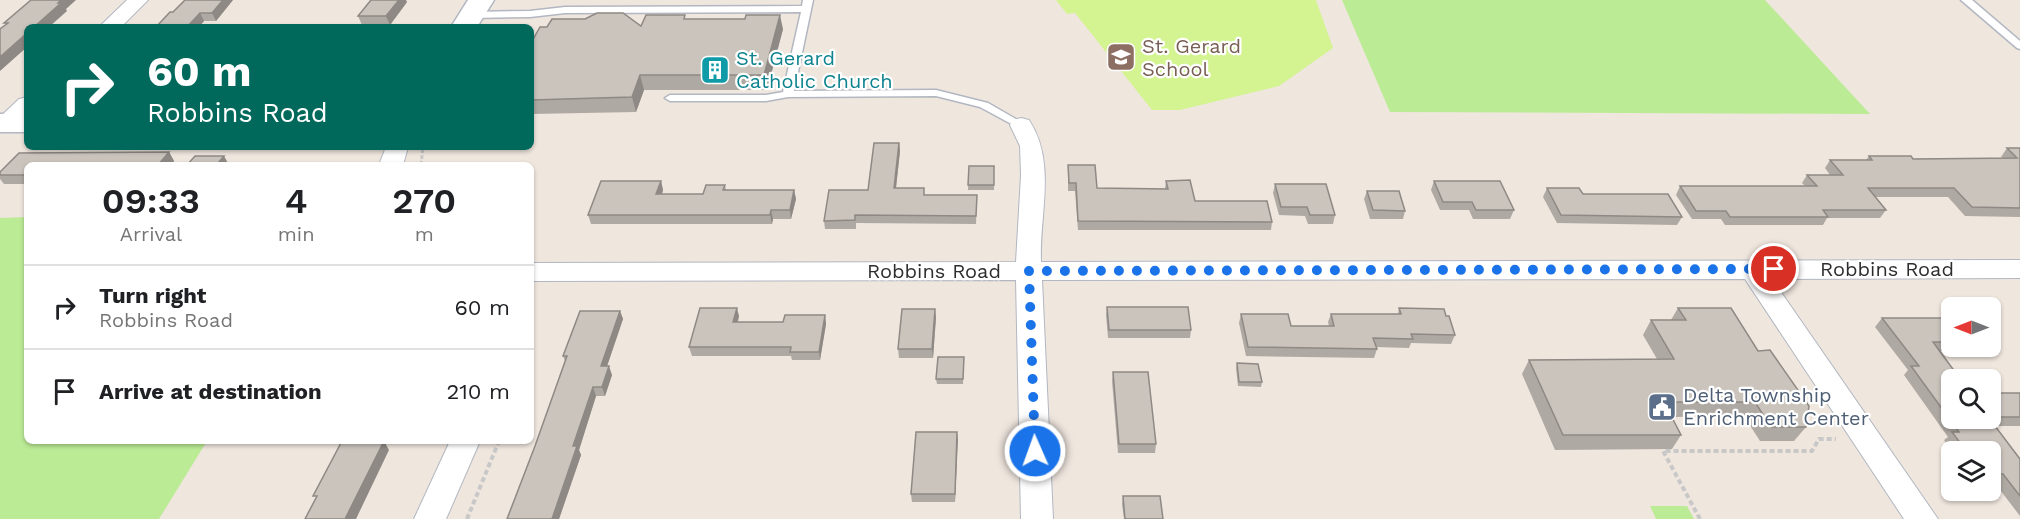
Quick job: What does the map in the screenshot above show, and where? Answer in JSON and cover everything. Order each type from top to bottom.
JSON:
[{"type":"street","points":[[112,24],[138,0]]},
{"type":"street","points":[[1021,124],[1031,146],[1033,175],[1028,251],[1036,519]]},
{"type":"street","points":[[1752,269],[1922,519]]},
{"type":"street","name":"Robbins Road","points":[[534,272],[2020,269]]},
{"type":"street","points":[[430,519],[464,444]]},
{"type":"lane","points":[[565,10],[569,0]]},
{"type":"lane","points":[[1966,0],[2020,46]]},
{"type":"lane","points":[[472,14],[806,5],[788,94]]},
{"type":"lane","points":[[670,98],[766,98],[788,94],[936,93],[984,105],[1021,124]]},
{"type":"path","points":[[1700,519],[1663,451],[1812,451],[1819,439],[1836,439]]},
{"type":"path","points":[[467,519],[498,444]]},
{"type":"green space","points":[[1056,0],[1316,0],[1333,48],[1279,86],[1180,110],[1152,110],[1075,13],[1067,14]]},
{"type":"green space","points":[[1342,0],[1765,0],[1870,114],[1390,112]]},
{"type":"green space","points":[[24,217],[24,444],[205,444],[159,519],[0,519],[0,218]]},
{"type":"green space","points":[[1650,506],[1687,506],[1694,519],[1656,519]]},
{"type":"building","points":[[31,0],[61,0],[58,3],[61,3],[37,24],[24,24],[24,36],[0,57],[0,29],[8,23],[4,23]]},
{"type":"building","points":[[185,0],[223,0],[212,13],[200,13],[190,24],[159,24],[170,12],[173,12]]},
{"type":"building","points":[[371,0],[399,0],[386,16],[358,16]]},
{"type":"building","name":"St. Gerard Catholic Church","points":[[597,13],[623,13],[641,26],[646,15],[685,15],[684,19],[745,19],[746,15],[780,15],[764,75],[640,75],[632,97],[534,100],[534,38],[540,27],[547,27],[552,19],[585,19]]},
{"type":"building","points":[[874,143],[899,143],[894,188],[924,188],[924,195],[977,195],[976,216],[855,215],[855,220],[824,221],[829,190],[868,190]]},
{"type":"building","points":[[2007,148],[2020,148],[2020,208],[1972,207],[1954,188],[1868,188],[1886,210],[1823,210],[1828,217],[1730,217],[1726,211],[1696,211],[1680,186],[1817,186],[1807,175],[1843,175],[1830,160],[1872,160],[1869,156],[1911,156],[1913,159],[2017,158]]},
{"type":"building","points":[[169,152],[161,162],[24,162],[24,175],[0,175],[0,172],[19,153]]},
{"type":"building","points":[[195,156],[224,156],[219,162],[190,162]]},
{"type":"building","points":[[1068,165],[1095,165],[1097,188],[1168,189],[1166,181],[1190,180],[1195,201],[1267,201],[1272,222],[1078,221],[1076,183],[1069,183]]},
{"type":"building","points":[[969,166],[994,166],[994,185],[968,185]]},
{"type":"building","points":[[601,181],[661,181],[656,194],[703,194],[706,185],[725,185],[723,190],[794,190],[790,210],[771,210],[770,215],[588,215]]},
{"type":"building","points":[[1434,181],[1500,181],[1514,210],[1476,210],[1472,202],[1443,202]]},
{"type":"building","points":[[1275,184],[1326,184],[1335,215],[1310,215],[1307,207],[1281,207]]},
{"type":"building","points":[[1547,188],[1579,188],[1583,194],[1668,194],[1682,217],[1561,215]]},
{"type":"building","points":[[1367,191],[1399,191],[1405,211],[1373,210]]},
{"type":"building","points":[[1107,307],[1188,307],[1191,330],[1109,330]]},
{"type":"building","points":[[700,308],[737,308],[733,322],[783,322],[785,315],[825,315],[819,352],[790,352],[791,347],[689,347]]},
{"type":"building","points":[[1399,308],[1444,309],[1446,316],[1449,316],[1455,335],[1411,334],[1413,339],[1373,338],[1377,349],[1248,347],[1241,314],[1288,314],[1291,326],[1334,326],[1331,314],[1401,314]]},
{"type":"building","points":[[1678,308],[1731,308],[1758,351],[1770,350],[1809,406],[1806,427],[1771,427],[1755,402],[1664,402],[1681,435],[1563,435],[1529,360],[1674,359],[1651,320],[1686,320]]},
{"type":"building","points":[[902,309],[935,309],[932,349],[898,349]]},
{"type":"building","points":[[580,311],[620,311],[601,366],[609,366],[602,387],[593,387],[573,446],[577,446],[552,519],[507,519],[567,356],[563,356]]},
{"type":"building","points":[[1882,318],[1941,318],[1941,342],[1933,342],[1941,353],[1941,357],[1944,357],[1953,369],[1941,369],[1941,407],[1911,366],[1919,366]]},
{"type":"building","points":[[938,357],[964,357],[963,379],[936,379]]},
{"type":"building","points":[[1237,363],[1258,364],[1262,382],[1239,382]]},
{"type":"building","points":[[1113,372],[1148,372],[1156,444],[1119,444]]},
{"type":"building","points":[[2001,393],[2020,393],[2020,417],[2001,417]]},
{"type":"building","points":[[1957,429],[1997,429],[2020,459],[2020,496],[2001,474],[2001,441],[1959,441],[1952,432],[1959,432]]},
{"type":"building","points":[[916,432],[957,432],[955,494],[911,494]]},
{"type":"building","points":[[340,444],[382,444],[345,519],[305,519],[317,496],[313,496]]},
{"type":"building","points":[[1123,496],[1160,496],[1163,519],[1125,519]]},
{"type":"place","name":"St. Gerard School","points":[[1121,57]]},
{"type":"place","name":"St. Gerard Catholic Church","points":[[715,70]]},
{"type":"place","name":"Delta Township Enrichment Center","points":[[1662,407]]},
{"type":"route","points":[[1035,451],[1029,271],[1774,269]]}]
